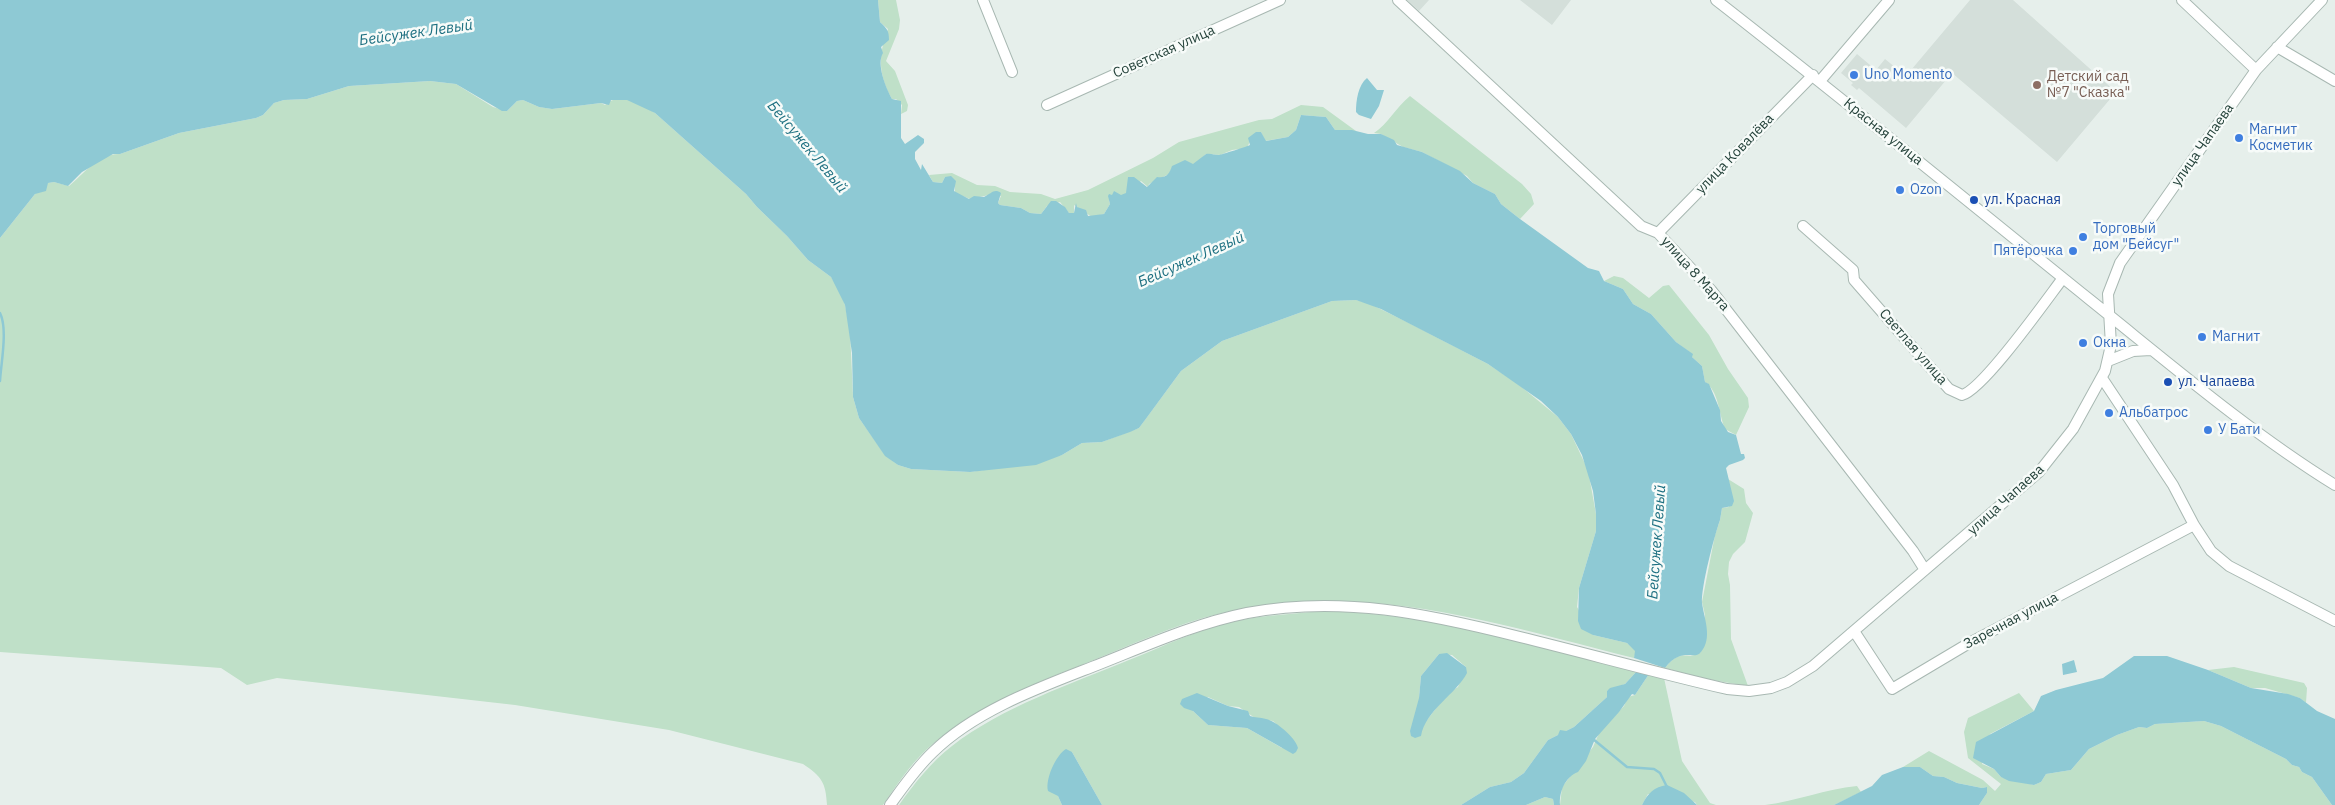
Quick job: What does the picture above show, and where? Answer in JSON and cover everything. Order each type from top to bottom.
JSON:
[{"type":"street","points":[[984,0],[1012,72]]},
{"type":"street","name":"Советская улица","points":[[1047,104],[1280,0]]},
{"type":"street","name":"улица 8 Марта","points":[[1398,0],[1641,226],[1658,233],[1711,290],[1913,551],[1925,570]]},
{"type":"street","name":"Красная улица","points":[[1716,0],[1816,78],[2151,350],[2270,442],[2335,485]]},
{"type":"street","name":"улица Ковалёва","points":[[1658,233],[1816,78],[1889,0]]},
{"type":"street","points":[[2182,0],[2256,70]]},
{"type":"street","name":"улица Чапаева","points":[[890,805],[933,752],[956,732],[998,708],[1081,671],[1193,628],[1248,613],[1304,606],[1411,612],[1734,690],[1760,691],[1787,682],[1812,666],[1854,631],[2039,472],[2073,429],[2102,378],[2108,361],[2111,345],[2108,292],[2120,264],[2256,70],[2322,0]]},
{"type":"street","points":[[2277,47],[2335,81]]},
{"type":"street","name":"Светлая улица","points":[[1803,226],[1853,270],[1854,280],[1949,388],[1962,395],[1974,388],[1990,371],[2063,278]]},
{"type":"street","points":[[2108,361],[2133,351],[2151,350]]},
{"type":"street","points":[[2102,378],[2173,485],[2194,526],[2211,551],[2229,566],[2335,621]]},
{"type":"street","name":"Заречная улица","points":[[1854,631],[1892,688],[1971,642],[2194,526]]},
{"type":"shaded area","points":[[1407,0],[1429,0],[1419,11]]},
{"type":"shaded area","points":[[1520,0],[1571,0],[1552,25]]},
{"type":"shaded area","name":"Детский сад №7 \"Сказка\"","points":[[1970,0],[2013,0],[2116,92],[2057,162],[1952,73],[1906,128],[1859,88],[1857,90],[1851,85],[1853,83],[1841,73],[1857,54],[1876,70],[1885,59],[1906,76]]},
{"type":"green space","points":[[878,0],[896,0],[900,20],[899,29],[886,61],[895,71],[908,105],[907,111],[901,114],[902,105],[896,99],[892,99],[882,73],[882,47],[888,29],[880,22]]},
{"type":"green space","points":[[430,81],[456,84],[493,107],[507,111],[517,101],[523,100],[539,107],[552,109],[601,103],[605,105],[617,99],[623,99],[637,103],[655,113],[746,194],[808,260],[831,277],[840,291],[850,330],[853,397],[859,418],[885,455],[898,465],[911,469],[970,472],[1062,455],[1082,443],[1102,442],[1139,428],[1181,371],[1222,341],[1332,301],[1356,300],[1368,303],[1488,364],[1518,384],[1558,417],[1571,434],[1588,470],[1596,514],[1596,531],[1579,588],[1577,607],[1593,635],[1627,643],[1636,651],[1634,658],[1481,620],[1430,610],[1378,603],[1327,601],[1275,604],[1222,613],[1152,636],[1042,681],[1000,700],[961,722],[920,756],[908,769],[883,805],[827,805],[824,785],[814,772],[803,764],[669,730],[515,705],[277,678],[247,685],[221,668],[0,652],[0,238],[35,194],[48,183],[54,182],[69,186],[92,165],[105,157],[120,154],[179,133],[256,118],[263,115],[274,103],[284,100],[307,99],[349,86]]},
{"type":"green space","points":[[1410,96],[1522,184],[1531,194],[1534,204],[1520,219],[1501,204],[1495,194],[1473,183],[1467,176],[1422,152],[1403,147],[1381,134],[1374,133],[1384,125]]},
{"type":"green space","points":[[1301,105],[1323,107],[1356,131],[1335,130],[1326,117],[1301,115],[1296,130],[1288,137],[1265,141],[1261,132],[1250,141],[1247,148],[1232,150],[1220,155],[1206,154],[1192,165],[1175,165],[1169,174],[1149,184],[1148,187],[1141,181],[1124,195],[1109,200],[1110,204],[1104,214],[1092,217],[1074,205],[1074,213],[1069,213],[1060,202],[1047,206],[1041,214],[1030,213],[1021,208],[1000,205],[998,203],[1001,196],[989,195],[970,199],[955,193],[955,185],[945,177],[942,183],[933,182],[929,175],[952,173],[977,185],[995,186],[1010,192],[1041,194],[1055,199],[1088,190],[1153,158],[1179,142],[1259,120],[1272,119]]},
{"type":"green space","points":[[1614,276],[1623,278],[1649,298],[1663,286],[1669,285],[1709,335],[1728,369],[1748,398],[1749,407],[1736,435],[1725,429],[1716,397],[1710,386],[1705,382],[1702,366],[1692,357],[1692,354],[1676,342],[1651,314],[1633,304],[1623,289],[1604,281]]},
{"type":"green space","points":[[1728,479],[1744,489],[1746,503],[1753,513],[1745,542],[1733,554],[1729,562],[1728,574],[1731,639],[1748,686],[1706,679],[1665,668],[1671,661],[1680,656],[1691,656],[1701,652],[1705,615],[1702,602],[1722,508],[1729,507]]},
{"type":"green space","points":[[1322,611],[1402,617],[1442,623],[1520,640],[1637,671],[1625,684],[1607,691],[1607,697],[1574,727],[1548,740],[1524,773],[1511,782],[1490,787],[1461,805],[1102,805],[1072,752],[1058,796],[1062,805],[899,805],[923,774],[944,752],[993,719],[1037,697],[1182,638],[1222,624],[1268,616]],"holes":[[[1439,654],[1452,655],[1466,667],[1458,687],[1448,693],[1423,725],[1420,736],[1419,698],[1421,676]],[[1208,697],[1228,706],[1239,707],[1255,718],[1273,721],[1284,732],[1282,748],[1247,728],[1208,725],[1193,711]]]},
{"type":"green space","points":[[2234,667],[2304,683],[2307,688],[2306,703],[2300,698],[2265,688],[2251,688],[2208,670]]},
{"type":"green space","points":[[1649,674],[1664,678],[1682,761],[1710,803],[1716,805],[1697,805],[1695,802],[1648,794],[1642,805],[1560,805],[1562,787],[1593,747],[1600,731],[1624,706],[1628,697],[1635,695]]},
{"type":"green space","points":[[2019,693],[2034,711],[1990,734],[1982,764],[1994,769],[2001,777],[2034,785],[2041,782],[2046,774],[2071,770],[2089,749],[2117,735],[2139,727],[2147,728],[2155,724],[2204,721],[2221,726],[2299,767],[2302,772],[2312,777],[2332,805],[1979,805],[1987,793],[1987,787],[1982,788],[1957,783],[1944,777],[1933,776],[1920,767],[1903,767],[1929,751],[1983,780],[1995,791],[2001,784],[1968,758],[1964,732],[1968,718]]},
{"type":"green space","points":[[1857,786],[1861,792],[1834,805],[1765,805],[1834,790]]},
{"type":"green space","points":[[1545,797],[1553,799],[1554,805],[1526,805]]},
{"type":"water","name":"Бейсужек Левый","points":[[0,0],[878,0],[880,22],[887,30],[889,37],[889,40],[881,47],[883,53],[881,69],[892,99],[901,101],[901,138],[905,144],[918,135],[924,139],[924,143],[915,152],[915,159],[921,170],[922,164],[933,182],[942,183],[945,177],[951,176],[956,181],[954,191],[969,199],[974,196],[984,197],[996,191],[1001,193],[998,203],[1000,205],[1021,208],[1030,213],[1041,214],[1051,201],[1056,201],[1065,207],[1069,213],[1074,213],[1076,203],[1077,207],[1086,210],[1088,216],[1104,214],[1110,204],[1109,194],[1112,195],[1114,191],[1121,195],[1126,193],[1128,177],[1134,177],[1147,187],[1157,177],[1167,175],[1172,166],[1185,160],[1193,164],[1206,154],[1219,155],[1250,145],[1248,138],[1256,132],[1261,132],[1266,141],[1288,137],[1296,130],[1301,115],[1326,117],[1335,130],[1381,134],[1394,140],[1397,145],[1422,152],[1460,171],[1473,183],[1495,194],[1501,204],[1520,219],[1588,268],[1599,271],[1604,281],[1623,289],[1633,304],[1651,314],[1676,342],[1693,354],[1692,357],[1702,366],[1705,382],[1709,384],[1720,410],[1721,421],[1728,432],[1736,435],[1741,454],[1744,454],[1745,458],[1726,468],[1734,501],[1732,506],[1722,508],[1706,574],[1702,596],[1707,628],[1705,646],[1698,654],[1677,657],[1665,668],[1634,658],[1635,651],[1627,643],[1593,635],[1581,629],[1578,621],[1579,588],[1596,531],[1596,514],[1593,491],[1582,455],[1571,434],[1558,417],[1541,401],[1488,364],[1381,309],[1356,300],[1332,301],[1222,341],[1181,371],[1139,428],[1130,432],[1102,442],[1082,443],[1062,455],[1036,465],[970,472],[911,469],[898,465],[885,456],[859,418],[853,397],[852,353],[845,305],[831,277],[808,260],[746,194],[655,113],[627,100],[611,100],[609,105],[601,103],[552,109],[539,107],[523,100],[517,101],[507,111],[502,111],[456,84],[430,81],[349,86],[307,99],[284,100],[274,103],[263,115],[256,118],[179,133],[120,154],[113,154],[82,172],[68,186],[54,182],[48,183],[46,191],[35,194],[0,238]]},
{"type":"water","points":[[1367,78],[1377,90],[1384,90],[1379,106],[1371,119],[1356,112],[1357,98]]},
{"type":"water","points":[[1447,653],[1466,667],[1467,673],[1428,719],[1421,736],[1415,738],[1411,736],[1410,731],[1419,698],[1421,676],[1439,654]]},
{"type":"water","points":[[2134,656],[2167,656],[2208,670],[2251,688],[2288,694],[2300,698],[2317,711],[2335,719],[2335,805],[2332,805],[2312,777],[2302,772],[2299,767],[2221,726],[2204,721],[2155,724],[2147,728],[2139,727],[2117,735],[2089,749],[2071,770],[2046,774],[2041,782],[2034,785],[2009,781],[2001,777],[1994,769],[1973,758],[1976,742],[2034,711],[2041,696],[2056,690],[2103,678]]},
{"type":"water","points":[[2074,660],[2077,672],[2063,675],[2062,664]]},
{"type":"water","points":[[1637,671],[1649,674],[1635,695],[1632,694],[1595,739],[1586,761],[1578,772],[1566,781],[1560,805],[1554,805],[1553,799],[1545,797],[1526,805],[1461,805],[1490,787],[1511,782],[1524,773],[1548,740],[1558,735],[1560,730],[1566,731],[1574,727],[1607,697],[1607,691],[1610,688],[1625,684]]},
{"type":"water","points":[[1197,693],[1228,706],[1248,711],[1250,716],[1270,720],[1285,730],[1294,740],[1298,748],[1296,752],[1293,754],[1247,728],[1208,725],[1193,711],[1184,708],[1180,704],[1182,699]]},
{"type":"water","points":[[1066,749],[1072,752],[1102,805],[1062,805],[1058,796],[1048,791],[1048,780],[1052,768]]},
{"type":"water","points":[[1903,767],[1920,767],[1933,776],[1944,777],[1957,783],[1982,788],[1987,787],[1987,793],[1979,805],[1834,805],[1872,786],[1882,775]]},
{"type":"water","points":[[1667,785],[1684,793],[1697,805],[1642,805],[1652,791]]},
{"type":"waterway","points":[[0,313],[4,328],[0,381]]},
{"type":"waterway","points":[[1593,739],[1627,767],[1654,769],[1660,773],[1667,787]]},
{"type":"place","name":"Uno Momento","points":[[1854,75]]},
{"type":"place","name":"Детский сад №7 \"Сказка\"","points":[[2037,85]]},
{"type":"place","name":"Магнит Косметик","points":[[2239,138]]},
{"type":"place","name":"Ozon","points":[[1900,190]]},
{"type":"place","name":"ул. Красная","points":[[1974,200]]},
{"type":"place","name":"Торговый дом \"Бейсуг\"","points":[[2083,237]]},
{"type":"place","name":"Пятёрочка","points":[[2073,251]]},
{"type":"place","name":"Магнит","points":[[2202,337]]},
{"type":"place","name":"Окна","points":[[2083,343]]},
{"type":"place","name":"ул. Чапаева","points":[[2168,382]]},
{"type":"place","name":"Альбатрос","points":[[2109,413]]},
{"type":"place","name":"У Бати","points":[[2208,430]]}]
